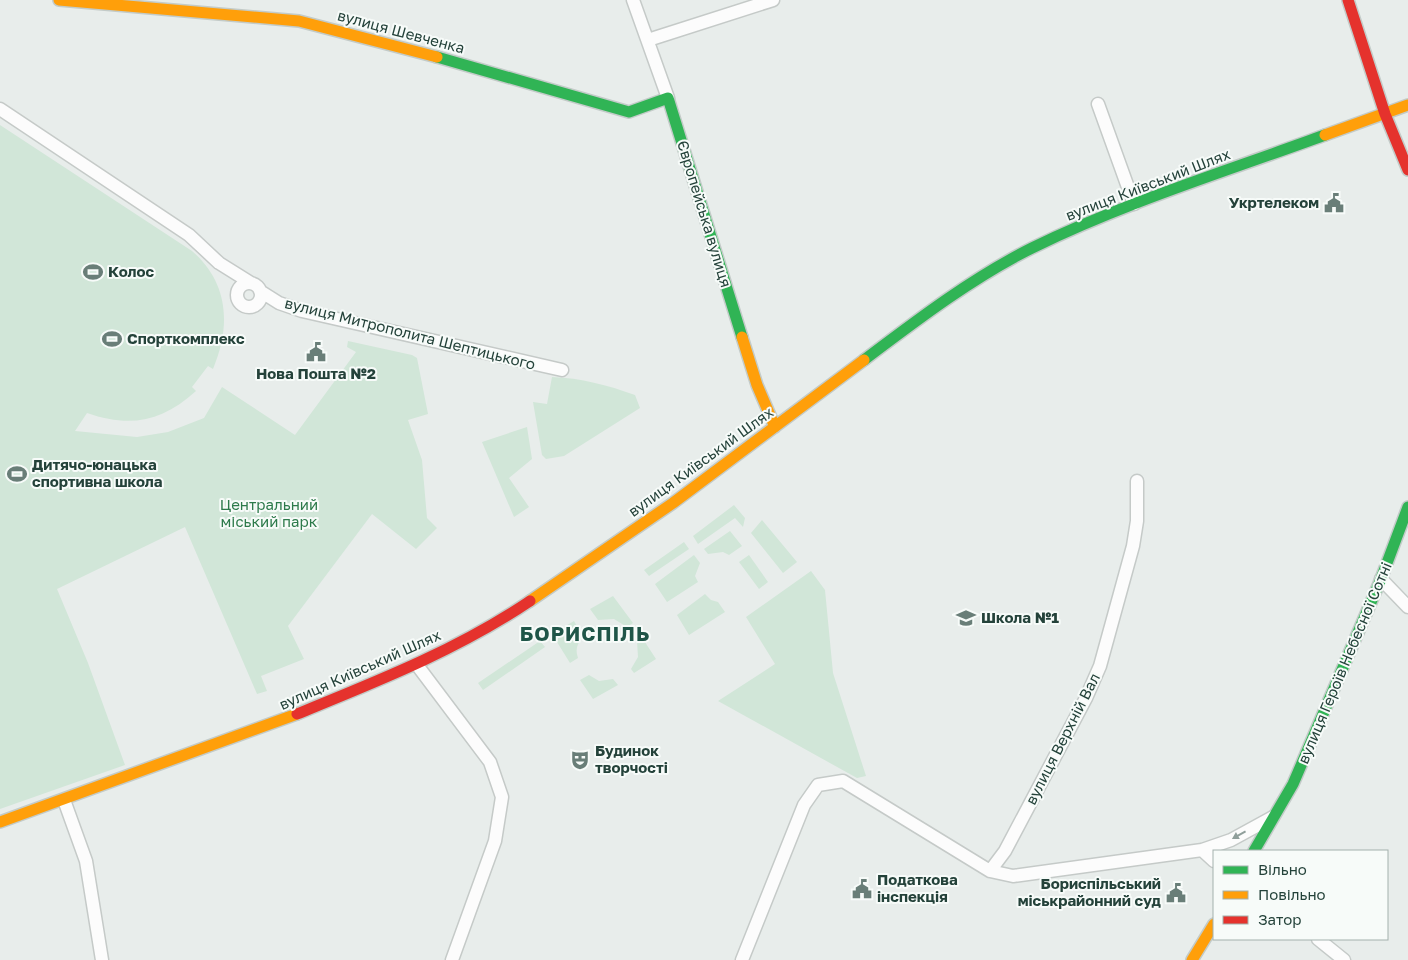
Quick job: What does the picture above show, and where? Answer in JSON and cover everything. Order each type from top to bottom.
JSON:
[{"type":"main road","name":"вулиця Шевченка","points":[[60,0],[299,20],[446,59],[629,112],[668,98]]},
{"type":"main road","points":[[1348,0],[1385,114],[1408,170]]},
{"type":"main road","name":"Європейська вулиця","points":[[668,98],[757,386],[775,427]]},
{"type":"main road","name":"вулиця Київський Шлях","points":[[0,822],[318,707],[417,665],[492,626],[545,591],[673,503],[880,348],[968,286],[1030,249],[1102,216],[1408,106]]},
{"type":"main road","name":"вулиця Героїв Небесної Сотні","points":[[1255,850],[1293,784],[1381,580],[1408,506]]},
{"type":"main road","points":[[1192,960],[1213,926]]},
{"type":"street","name":"Європейська вулиця","points":[[633,0],[668,98]]},
{"type":"street","points":[[648,40],[773,0]]},
{"type":"street","points":[[1098,104],[1134,204]]},
{"type":"street","points":[[0,109],[189,234],[219,263],[256,292]]},
{"type":"street","points":[[219,263],[240,302],[245,306],[250,306],[256,292]]},
{"type":"street","points":[[237,296],[241,286],[256,292]]},
{"type":"street","name":"вулиця Митрополита Шептицького","points":[[256,292],[302,311],[562,370]]},
{"type":"street","name":"вулиця Верхній Вал","points":[[990,871],[1005,852],[1086,698],[1100,666],[1132,546],[1137,520],[1137,481]]},
{"type":"street","points":[[1381,580],[1408,607]]},
{"type":"street","points":[[417,665],[490,762],[502,797],[495,842],[452,960]]},
{"type":"street","points":[[742,960],[804,805],[818,785],[843,781],[990,871],[1013,876],[1202,850],[1231,840],[1275,816]]},
{"type":"street","points":[[64,800],[86,861],[102,960]]},
{"type":"street","points":[[1202,850],[1213,860]]},
{"type":"street","points":[[1319,940],[1344,960]]},
{"type":"green space","name":"Центральний міський парк","points":[[0,125],[192,251],[204,263],[220,291],[224,321],[223,337],[213,369],[208,366],[192,387],[196,391],[171,410],[145,419],[117,420],[87,413],[75,431],[137,437],[168,432],[204,418],[222,387],[295,435],[356,352],[347,347],[348,341],[412,355],[417,358],[428,414],[408,420],[422,460],[427,518],[437,528],[416,549],[372,514],[288,626],[304,659],[261,676],[267,691],[257,694],[185,527],[57,589],[88,663],[125,765],[0,809]]},
{"type":"green space","points":[[552,377],[594,383],[635,395],[640,408],[564,456],[546,459],[542,455],[533,402],[547,404]]},
{"type":"green space","points":[[527,427],[532,459],[509,478],[529,507],[514,517],[482,442]]},
{"type":"green space","points":[[734,505],[745,518],[743,527],[735,518],[698,544],[693,536]]},
{"type":"green space","points":[[762,520],[797,562],[783,573],[751,533]]},
{"type":"green space","points":[[730,531],[742,546],[729,555],[723,552],[708,554],[704,549]]},
{"type":"green space","points":[[684,542],[689,549],[649,576],[644,570]]},
{"type":"green space","points":[[694,555],[700,563],[695,576],[698,582],[667,602],[655,584]]},
{"type":"green space","points":[[749,555],[768,582],[759,589],[739,562]]},
{"type":"green space","points":[[811,571],[825,590],[833,673],[866,776],[857,778],[718,701],[775,664],[746,617]]},
{"type":"green space","points":[[705,594],[711,600],[718,602],[725,612],[689,635],[677,615]]},
{"type":"green space","points":[[613,596],[633,623],[627,627],[614,619],[598,620],[590,609]]},
{"type":"green space","points":[[574,621],[583,637],[577,647],[578,658],[570,663],[552,634]]},
{"type":"green space","points":[[643,639],[656,659],[634,673],[631,669],[638,657],[637,641]]},
{"type":"green space","points":[[540,641],[545,647],[483,690],[478,683]]},
{"type":"green space","points":[[589,675],[599,681],[613,679],[618,685],[593,699],[580,680]]},
{"type":"traffic: fast","points":[[437,57],[629,112],[668,98],[742,337]]},
{"type":"traffic: fast","points":[[864,360],[966,286],[1032,248],[1068,231],[1140,202],[1325,135]]},
{"type":"traffic: fast","points":[[1255,850],[1293,784],[1381,579],[1408,507]]},
{"type":"traffic: slow","points":[[59,0],[299,21],[437,57]]},
{"type":"traffic: slow","points":[[1325,135],[1408,105]]},
{"type":"traffic: slow","points":[[742,337],[757,385],[775,427]]},
{"type":"traffic: slow","points":[[530,601],[673,503],[864,360]]},
{"type":"traffic: slow","points":[[0,822],[297,714]]},
{"type":"traffic: slow","points":[[1192,960],[1213,926]]},
{"type":"traffic: jam","points":[[1348,0],[1385,114],[1408,170]]},
{"type":"traffic: jam","points":[[297,714],[387,677],[446,650],[530,601]]},
{"type":"place","name":"Укртелеком","points":[[1334,203]]},
{"type":"place","name":"Колос","points":[[93,272]]},
{"type":"place","name":"Спорткомплекс","points":[[112,339]]},
{"type":"place","name":"Нова Пошта №2","points":[[316,352]]},
{"type":"place","name":"Дитячо-юнацька спортивна школа","points":[[17,474]]},
{"type":"place","name":"Школа №1","points":[[966,618]]},
{"type":"place","name":"Будинок творчості","points":[[580,760]]},
{"type":"place","name":"Податкова інспекція","points":[[862,889]]},
{"type":"place","name":"Бориспільський міськрайонний суд","points":[[1176,893]]},
{"type":"district","name":"БОРИСПІЛЬ","points":[[585,634]]}]
